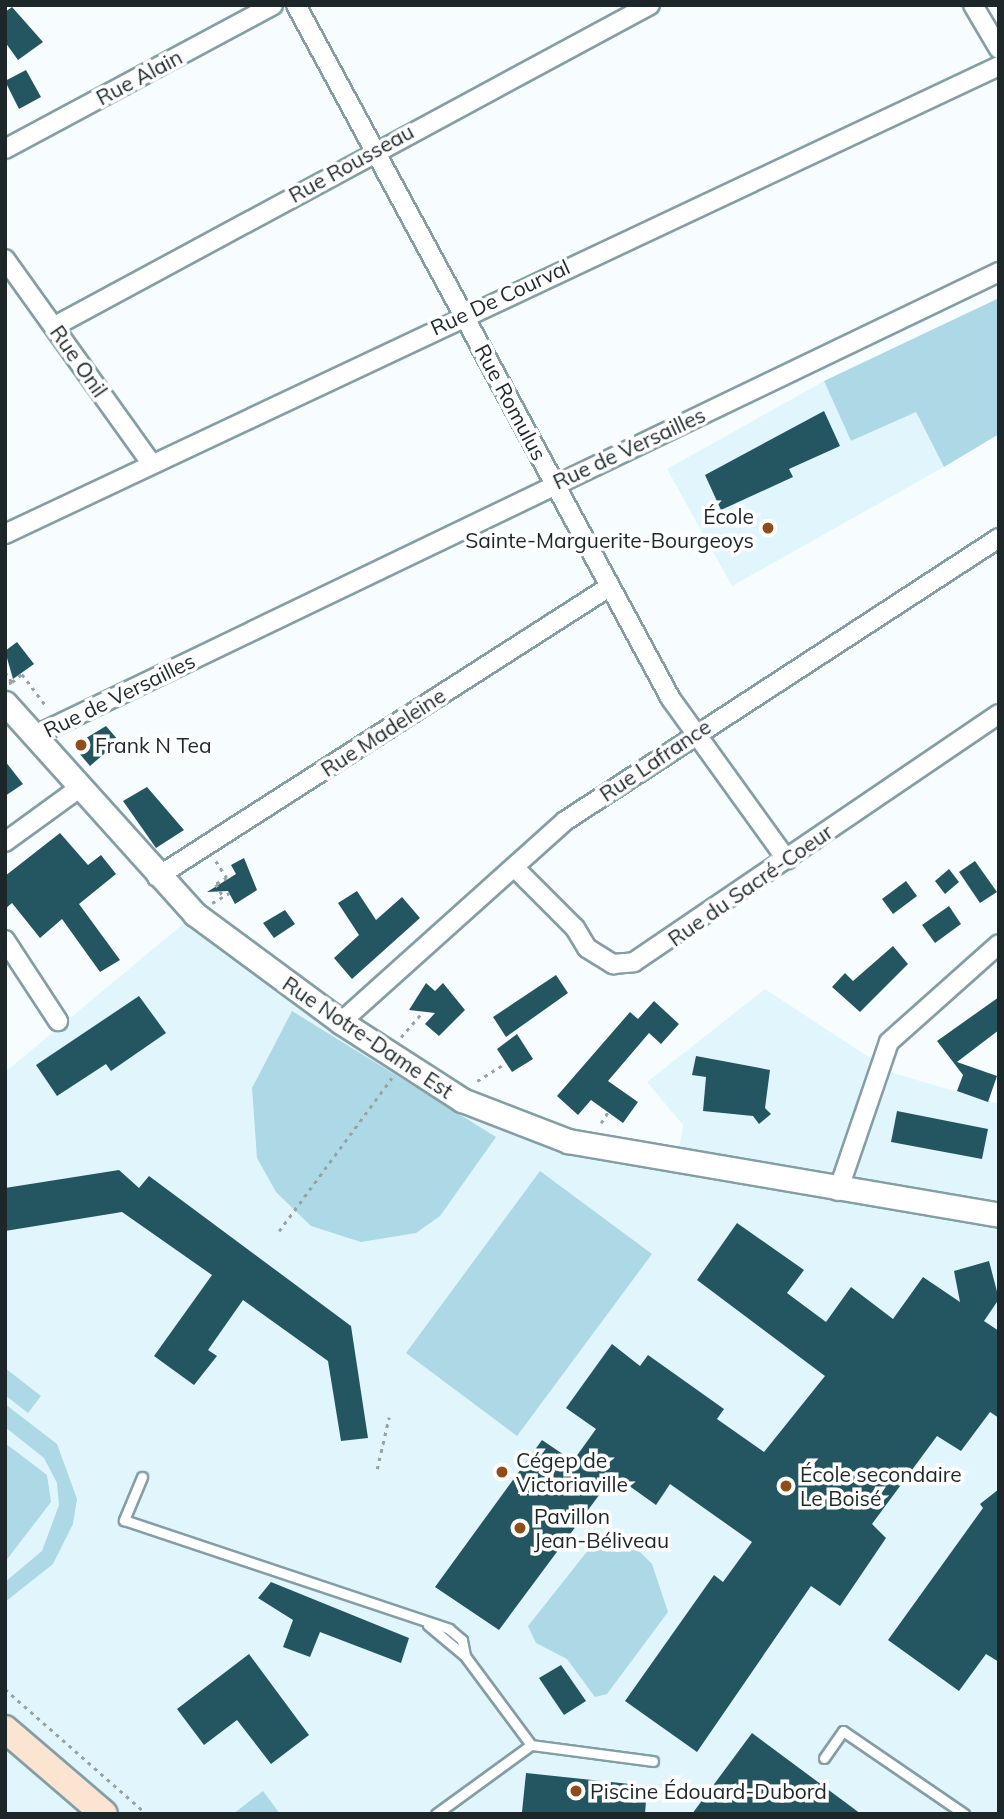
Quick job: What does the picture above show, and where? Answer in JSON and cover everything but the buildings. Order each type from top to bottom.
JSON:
[{"type":"main road","points":[[5,1730],[104,1814]]},
{"type":"street","name":"Rue Alain","points":[[5,149],[274,5]]},
{"type":"street","name":"Rue Romulus","points":[[296,5],[610,587],[695,732],[787,860]]},
{"type":"street","name":"Rue Rousseau","points":[[55,326],[375,149],[650,5]]},
{"type":"street","points":[[974,5],[999,49]]},
{"type":"street","name":"Rue De Courval","points":[[5,534],[463,314],[999,66]]},
{"type":"street","name":"Rue Onil","points":[[5,259],[152,464]]},
{"type":"street","name":"Rue de Versailles","points":[[34,736],[554,483],[999,272]]},
{"type":"street","name":"Rue Lafrance","points":[[341,1022],[565,821],[695,732],[999,538]]},
{"type":"street","name":"Rue Madeleine","points":[[157,877],[610,587]]},
{"type":"street","name":"Rue Notre-Dame Est","points":[[9,692],[34,736],[78,789],[157,877],[232,945],[403,1065],[502,1119],[568,1141],[838,1191],[999,1215]]},
{"type":"street","name":"Rue du Sacré-Coeur","points":[[514,867],[575,928],[586,948],[600,958],[628,964],[787,860],[999,715]]},
{"type":"street","points":[[5,842],[78,789]]},
{"type":"street","points":[[5,940],[58,1021]]},
{"type":"street","points":[[838,1191],[889,1042],[999,944]]},
{"type":"lane","points":[[142,1477],[124,1520],[428,1625],[449,1629],[462,1640],[465,1656],[531,1745]]},
{"type":"lane","points":[[824,1758],[843,1731],[964,1814]]},
{"type":"lane","points":[[436,1814],[531,1745],[653,1761]]},
{"type":"path","points":[[5,672],[9,692]]},
{"type":"path","points":[[9,692],[22,674],[45,704]]},
{"type":"path","points":[[5,688],[9,692]]},
{"type":"path","points":[[216,861],[227,878],[216,884],[223,896]]},
{"type":"path","points":[[209,904],[229,894]]},
{"type":"path","points":[[399,1039],[421,1014]]},
{"type":"path","points":[[477,1081],[506,1063]]},
{"type":"path","points":[[279,1231],[403,1065]]},
{"type":"path","points":[[601,1123],[608,1112]]},
{"type":"path","points":[[377,1469],[388,1418]]},
{"type":"path","points":[[5,1689],[147,1814]]},
{"type":"shaded area","points":[[999,298],[999,434],[944,467],[916,412],[851,441],[824,381]]},
{"type":"shaded area","name":"École Sainte-Marguerite-Bourgeoys","points":[[824,381],[851,441],[916,412],[944,467],[732,586],[667,469]]},
{"type":"shaded area","name":"Cégep de Victoriaville","points":[[195,914],[500,1118],[677,1163],[683,1125],[647,1082],[765,989],[893,1073],[999,1104],[999,1814],[5,1814],[5,1072]]},
{"type":"shaded area","points":[[292,1011],[496,1137],[440,1216],[416,1233],[361,1242],[311,1226],[276,1192],[257,1158],[252,1088]]},
{"type":"shaded area","points":[[540,1171],[652,1254],[517,1436],[406,1353]]},
{"type":"shaded area","points":[[5,1368],[41,1396],[28,1413],[5,1395]]},
{"type":"shaded area","points":[[5,1404],[57,1444],[77,1499],[73,1524],[53,1564],[5,1602],[5,1582],[42,1551],[59,1505],[57,1483],[44,1458],[5,1427]]},
{"type":"shaded area","points":[[5,1443],[47,1475],[51,1502],[5,1562]]},
{"type":"shaded area","points":[[601,1534],[633,1545],[652,1564],[668,1612],[607,1694],[595,1697],[567,1659],[536,1643],[528,1626]]},
{"type":"shaded area","points":[[263,1791],[280,1814],[233,1814]]},
{"type":"place","name":"École Sainte-Marguerite-Bourgeoys","points":[[768,528]]},
{"type":"place","name":"Frank N Tea","points":[[81,745]]},
{"type":"place","name":"Cégep de Victoriaville","points":[[502,1472]]},
{"type":"place","name":"École secondaire Le Boisé","points":[[786,1486]]},
{"type":"place","name":"Pavillon Jean-Béliveau","points":[[520,1528]]},
{"type":"place","name":"Piscine Édouard-Dubord","points":[[576,1791]]}]
